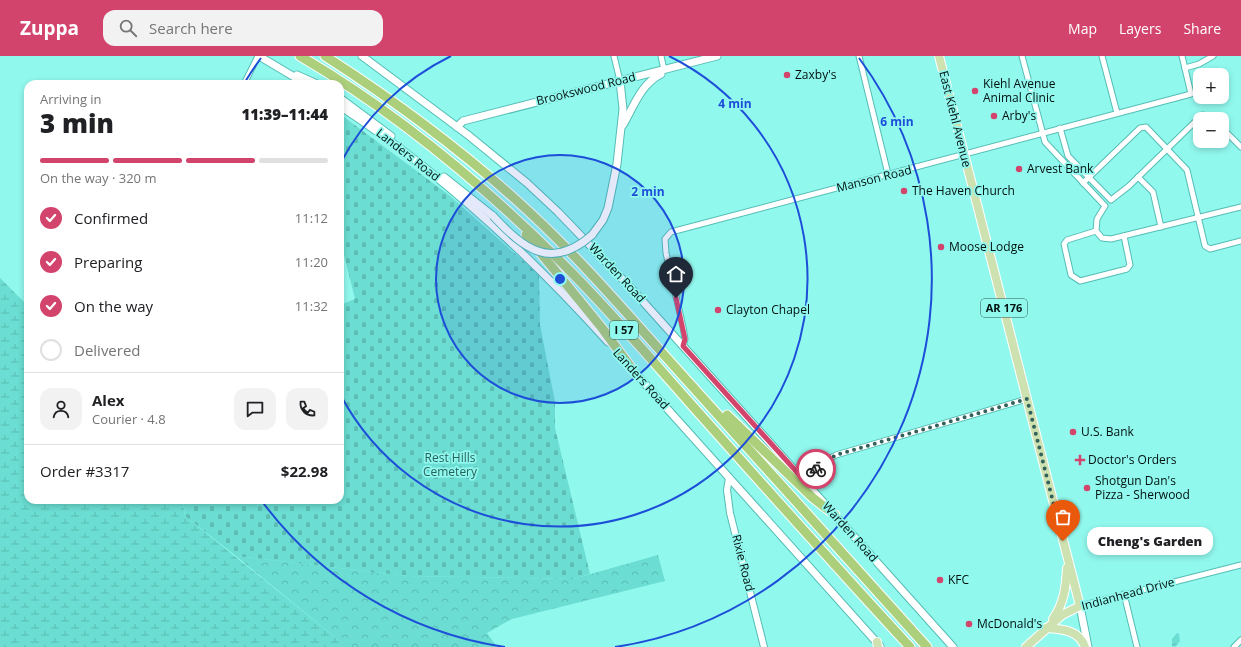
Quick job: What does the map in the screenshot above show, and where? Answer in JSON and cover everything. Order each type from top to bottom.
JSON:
[{"type":"highway","name":"I 57","points":[[300,56],[338,80]]},
{"type":"highway","name":"I 57","points":[[325,56],[410,114],[466,158],[515,199],[577,259],[687,378],[927,647]]},
{"type":"highway","name":"I 57","points":[[344,84],[414,133],[456,166],[519,221],[598,301],[910,647]]},
{"type":"highway","points":[[519,221],[527,237],[550,263],[632,369]]},
{"type":"highway","points":[[687,378],[813,498],[834,514]]},
{"type":"main road","points":[[258,56],[300,80]]},
{"type":"main road","name":"Warden Road","points":[[362,56],[457,126],[526,183],[558,212],[605,260],[954,647]]},
{"type":"main road","name":"Brookswood Road","points":[[457,126],[463,121],[717,56]]},
{"type":"main road","name":"East Kiehl Avenue","points":[[939,56],[1067,561],[1080,606],[1086,647]]},
{"type":"main road","points":[[622,127],[643,88],[654,77],[676,67]]},
{"type":"main road","points":[[284,70],[310,80]]},
{"type":"main road","points":[[344,101],[370,119],[493,216],[514,238],[528,248],[545,253],[561,252],[581,245],[592,235],[603,220],[608,208],[622,127],[623,109],[620,81]]},
{"type":"main road","name":"Landers Road","points":[[344,109],[399,147],[490,223],[539,268],[632,369],[879,645]]},
{"type":"main road","points":[[1046,628],[1060,608],[1066,582],[1067,561]]},
{"type":"main road","name":"Indianhead Drive","points":[[1026,647],[1062,615],[1080,606]]},
{"type":"main road","points":[[1046,628],[1068,629],[1078,636],[1086,647]]},
{"type":"street","points":[[246,80],[258,56]]},
{"type":"street","points":[[614,56],[620,81]]},
{"type":"street","points":[[661,56],[664,70]]},
{"type":"street","points":[[859,56],[888,174]]},
{"type":"street","points":[[1022,56],[1045,142],[1105,206]]},
{"type":"street","points":[[1102,56],[1117,113]]},
{"type":"street","points":[[1182,56],[1185,68],[1199,64],[1213,56]]},
{"type":"street","name":"Manson Road","points":[[683,346],[685,339],[683,327],[665,248],[665,239],[671,232],[1191,94],[1185,68]]},
{"type":"street","points":[[1193,124],[1114,200],[1111,200],[1105,206],[1097,219],[1096,232],[1102,238],[1111,239],[1241,207]]},
{"type":"street","points":[[1083,183],[1140,128],[1146,127],[1168,148],[1187,170],[1205,246],[1210,249],[1241,241]]},
{"type":"street","points":[[1060,128],[1065,149],[1072,160],[1111,200]]},
{"type":"street","points":[[1229,135],[1241,147]]},
{"type":"street","points":[[1056,154],[1065,149]]},
{"type":"street","points":[[1066,165],[1072,160]]},
{"type":"street","points":[[1138,177],[1153,192],[1161,227]]},
{"type":"street","points":[[1096,232],[1067,240],[1064,244],[1071,275],[1080,281],[1127,269],[1130,266],[1124,236]]},
{"type":"street","points":[[804,480],[822,463],[836,455],[1027,399]]},
{"type":"street","name":"Rixie Road","points":[[729,478],[727,490],[730,513],[764,647]]},
{"type":"street","name":"Indianhead Drive","points":[[1080,606],[1241,565]]},
{"type":"street","points":[[1124,594],[1137,647]]},
{"type":"street","points":[[1234,647],[1241,640]]},
{"type":"green space","name":"Rest Hills Cemetery","points":[[344,117],[449,195],[539,275],[540,325],[555,402],[555,428],[590,574],[573,579],[407,576],[236,556],[185,516],[184,504],[344,504],[344,303],[355,299],[344,255]]},
{"type":"green space","points":[[0,278],[24,302],[24,504],[184,504],[185,516],[342,643],[342,647],[0,647]]},
{"type":"green space","points":[[658,555],[665,581],[512,619],[487,633],[497,647],[342,647],[342,643],[236,556],[407,576],[573,579]]},
{"type":"green space","points":[[1177,633],[1179,634],[1180,641],[1175,647],[1172,646],[1172,639]]},
{"type":"way so far","points":[[816,469],[822,463],[836,455],[1027,399],[1063,541]]},
{"type":"place","name":"Zaxby's","points":[[787,75]]},
{"type":"place","name":"Kiehl Avenue Animal Clinic","points":[[975,91]]},
{"type":"place","name":"Arby's","points":[[994,116]]},
{"type":"place","name":"Arvest Bank","points":[[1019,169]]},
{"type":"place","name":"The Haven Church","points":[[904,191]]},
{"type":"place","name":"Moose Lodge","points":[[941,247]]},
{"type":"place","name":"Clayton Chapel","points":[[718,310]]},
{"type":"place","name":"U.S. Bank","points":[[1073,432]]},
{"type":"place","name":"Doctor's Orders","points":[[1080,460]]},
{"type":"place","name":"Shotgun Dan's Pizza - Sherwood","points":[[1087,488]]},
{"type":"place","name":"Cheng's Garden","points":[[1063,541]]},
{"type":"place","name":"KFC","points":[[940,580]]},
{"type":"place","name":"McDonald's","points":[[969,624]]},
{"type":"route","points":[[676,298],[685,339],[683,346],[804,480],[816,469]]}]
